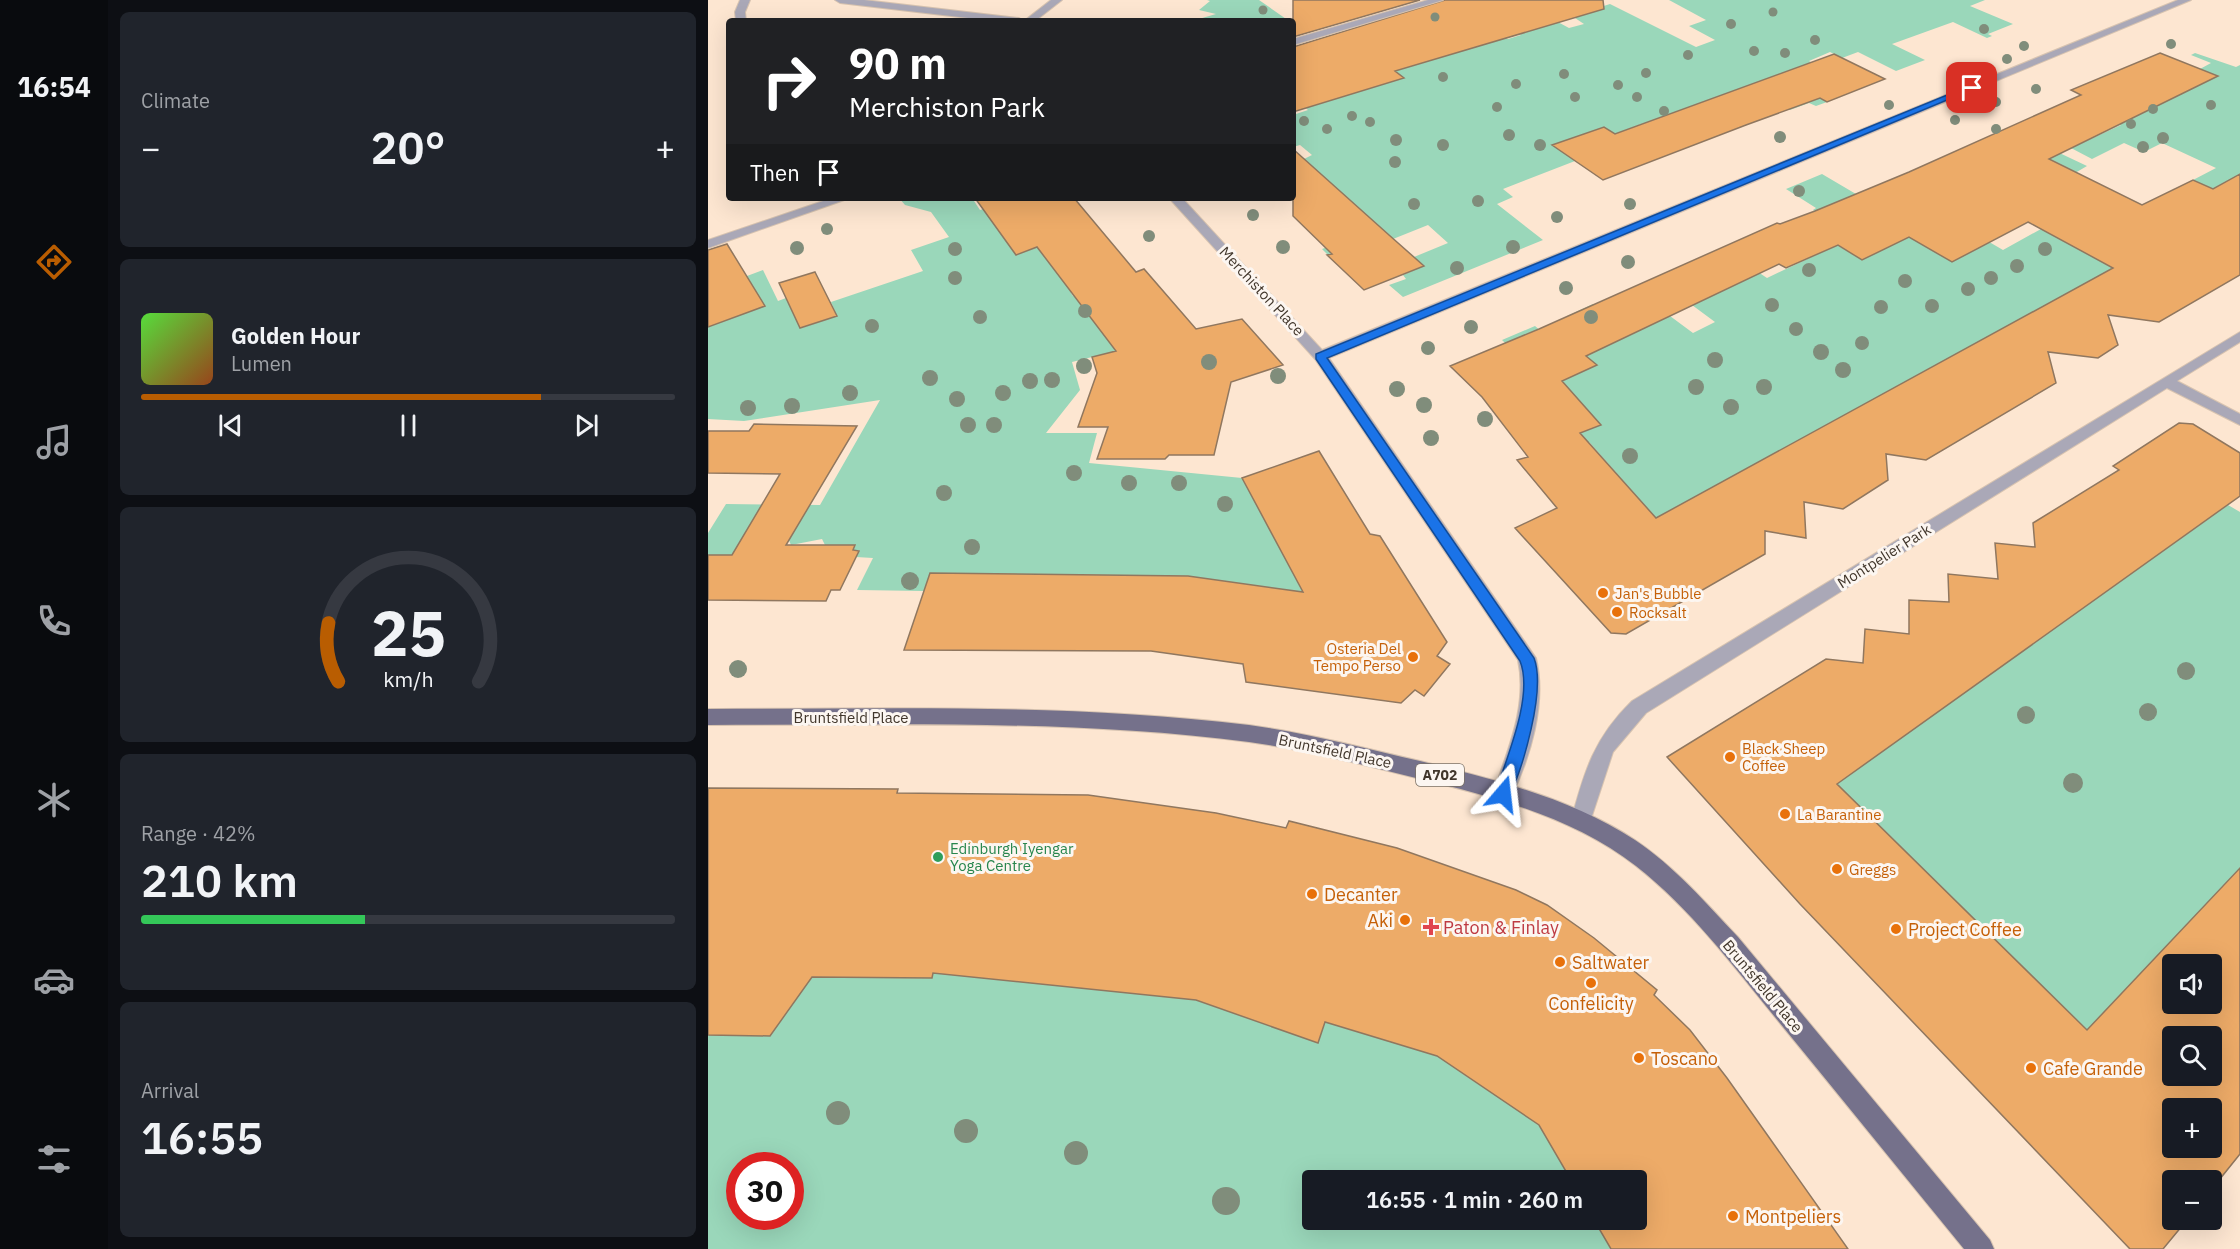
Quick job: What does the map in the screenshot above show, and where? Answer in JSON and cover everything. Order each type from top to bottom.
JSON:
[{"type":"main road","name":"Bruntsfield Place","points":[[708,717],[1036,718],[1183,727],[1290,741],[1458,779],[1581,821],[1635,852],[1692,904],[1730,945],[1980,1249]]},
{"type":"street","points":[[741,18],[740,12],[745,0]]},
{"type":"street","points":[[840,0],[993,18]]},
{"type":"street","points":[[1033,18],[1057,0]]},
{"type":"street","points":[[1296,41],[1438,0]]},
{"type":"street","points":[[1320,356],[2186,0]]},
{"type":"street","name":"Merchiston Place","points":[[1178,201],[1288,318],[1320,356],[1527,658],[1531,689],[1521,734],[1503,794]]},
{"type":"street","points":[[708,244],[822,202]]},
{"type":"street","name":"Montpelier Park","points":[[1581,821],[1604,746],[1639,706],[2240,336]]},
{"type":"street","points":[[2167,382],[2240,420]]},
{"type":"green space","points":[[1207,0],[1259,0],[1285,18],[1202,18],[1216,14],[1199,10],[1210,1]]},
{"type":"green space","points":[[1669,0],[1985,0],[1970,6],[2013,24],[1988,34],[1992,36],[1987,38],[1953,22],[1892,44],[1925,60],[1896,71],[1858,52],[1842,58],[1830,52],[1809,61],[1820,67],[1780,77],[1827,102],[1816,106],[1809,103],[1790,110],[1747,86],[1674,141],[1644,123],[1615,134],[1604,127],[1553,145],[1575,161],[1503,189],[1513,197],[1497,204],[1543,240],[1403,297],[1389,285],[1406,279],[1403,275],[1423,266],[1414,257],[1448,243],[1428,225],[1393,239],[1387,233],[1328,255],[1322,249],[1379,228],[1304,159],[1312,155],[1300,145],[1296,146],[1296,114],[1308,110],[1298,102],[1355,83],[1364,90],[1404,78],[1391,68],[1504,37],[1508,39],[1521,35],[1506,25],[1556,21],[1569,28],[1584,24],[1572,16],[1610,4],[1696,47],[1715,40],[1689,26],[1706,20]]},
{"type":"green space","points":[[2195,53],[2236,67],[2240,65],[2240,183],[2228,181],[2213,189],[2193,180],[2216,168],[2162,143],[2144,152],[2124,143],[2092,159],[2071,148],[2121,125],[2079,106],[2205,71],[2200,69],[2211,63],[2191,55]]},
{"type":"green space","points":[[2007,128],[2087,166],[2075,173],[2143,205],[2175,189],[2227,213],[1656,518],[1589,442],[1578,446],[1570,436],[1600,425],[1583,405],[1541,420],[1534,371],[1502,340],[1535,326],[1557,345],[1586,331],[1567,316],[1593,304],[1615,321],[1670,316],[1693,333],[1715,322],[1692,305],[1714,295],[1743,262],[1767,278],[1837,245],[1862,260],[1880,251],[1813,210],[1816,208],[1786,189],[1822,174],[1895,217],[1960,225],[2003,250],[2041,229],[2069,244],[2060,164],[1992,135]]},
{"type":"green space","points":[[902,201],[974,201],[980,210],[1008,201],[1073,201],[995,226],[1016,255],[1037,247],[1049,263],[1073,254],[1075,287],[1071,293],[1073,296],[1083,297],[1181,335],[1072,362],[1080,390],[1046,433],[1097,433],[1089,463],[1242,478],[1289,565],[1321,602],[1302,610],[1295,591],[1188,576],[930,573],[924,591],[857,590],[873,558],[856,557],[859,551],[853,550],[855,545],[825,545],[822,539],[791,545],[788,538],[732,555],[708,555],[708,533],[726,504],[820,505],[880,400],[744,421],[708,419],[708,327],[747,276],[763,270],[778,301],[786,298],[801,328],[837,316],[831,302],[923,271],[911,250],[949,237],[931,212],[905,205]]},
{"type":"green space","points":[[2228,505],[2240,512],[2240,868],[2104,1012],[2098,1052],[1828,790]]},
{"type":"green space","points":[[951,921],[1202,941],[1318,1043],[1338,981],[1366,980],[1353,1030],[1418,1050],[1429,1022],[1460,1072],[1578,1150],[1561,1162],[1565,1170],[1302,1170],[1302,1230],[1600,1230],[1611,1249],[708,1249],[708,936],[719,1035],[770,1036],[818,967],[931,978]]},
{"type":"building","points":[[1293,0],[1420,0],[1296,36],[1296,18],[1293,18]]},
{"type":"building","points":[[1445,0],[1603,0],[1604,9],[1395,71],[1404,78],[1296,111],[1296,46]]},
{"type":"building","points":[[2160,53],[2218,76],[2049,159],[2142,205],[2193,180],[2213,189],[2240,174],[2240,275],[2159,322],[2108,315],[2118,345],[2098,358],[2048,352],[2056,383],[1926,460],[1886,454],[1888,480],[1843,509],[1804,502],[1806,538],[1765,531],[1765,554],[1626,634],[1611,633],[1515,528],[1557,508],[1517,460],[1528,457],[1482,397],[1450,366],[1777,223],[1780,224],[1815,211],[1909,172],[2081,95],[2071,90]],"holes":[[[2028,222],[2113,268],[1656,518],[1580,433],[1601,425],[1562,381],[1597,365],[1586,356],[1779,264],[1786,268],[1838,245],[1862,260],[1909,237],[1952,262]]]},
{"type":"building","points":[[1834,54],[1885,79],[1827,102],[1820,98],[1603,180],[1552,145],[1604,127],[1615,134]]},
{"type":"building","points":[[1296,152],[1424,266],[1364,290],[1327,255],[1332,254],[1293,216],[1293,201],[1296,201]]},
{"type":"building","points":[[977,201],[1077,201],[1136,272],[1144,269],[1196,329],[1242,319],[1283,365],[1231,382],[1214,455],[1169,455],[1165,459],[1097,459],[1108,427],[1078,427],[1097,373],[1092,357],[1116,351],[1037,247],[1016,255]]},
{"type":"building","points":[[727,244],[765,306],[708,327],[708,250]]},
{"type":"building","points":[[815,272],[837,316],[800,328],[779,283]]},
{"type":"building","points":[[2179,423],[2193,424],[2240,453],[2240,496],[1837,784],[2087,1030],[2240,868],[2240,1154],[2222,1176],[2222,1170],[2162,1170],[2162,1230],[2179,1230],[2163,1249],[2130,1249],[1800,904],[1667,757],[1826,659],[1863,663],[1865,629],[1909,634],[1909,600],[1949,602],[1948,574],[1998,579],[1995,543],[2035,547],[2033,523],[2119,470],[2113,466]]},
{"type":"building","points":[[754,424],[857,426],[786,545],[855,545],[853,550],[859,551],[840,590],[831,590],[826,601],[708,600],[708,555],[732,555],[780,474],[708,473],[708,431],[749,431]]},
{"type":"building","points":[[1319,451],[1370,534],[1380,536],[1447,642],[1437,656],[1450,664],[1424,696],[1415,690],[1401,703],[1246,682],[1243,664],[1151,651],[904,650],[930,573],[1188,576],[1303,592],[1242,478]]},
{"type":"building","points":[[708,788],[898,789],[897,793],[1088,795],[1216,813],[1286,828],[1289,821],[1397,848],[1516,890],[1547,905],[1594,938],[1657,990],[1654,995],[1690,1030],[1727,1078],[1848,1249],[1611,1249],[1600,1230],[1647,1230],[1647,1170],[1565,1170],[1539,1125],[1437,1056],[1325,1022],[1318,1043],[1196,1000],[933,973],[932,978],[812,977],[770,1036],[708,1035]]},
{"type":"place","name":"Jan's Bubble","points":[[1603,593]]},
{"type":"place","name":"Rocksalt","points":[[1617,612]]},
{"type":"place","name":"Osteria Del Tempo Perso","points":[[1413,657]]},
{"type":"place","name":"Black Sheep Coffee","points":[[1730,757]]},
{"type":"place","name":"La Barantine","points":[[1785,814]]},
{"type":"place","name":"Edinburgh Iyengar Yoga Centre","points":[[938,857]]},
{"type":"place","name":"Greggs","points":[[1837,869]]},
{"type":"place","name":"Decanter","points":[[1312,894]]},
{"type":"place","name":"Aki","points":[[1405,920]]},
{"type":"place","name":"Paton & Finlay","points":[[1431,927]]},
{"type":"place","name":"Project Coffee","points":[[1896,929]]},
{"type":"place","name":"Saltwater","points":[[1560,962]]},
{"type":"place","name":"Confelicity","points":[[1591,983]]},
{"type":"place","name":"Toscano","points":[[1639,1058]]},
{"type":"place","name":"Cafe Grande","points":[[2031,1068]]},
{"type":"place","name":"Montpeliers","points":[[1733,1216]]},
{"type":"route","points":[[1503,794],[1521,734],[1531,689],[1527,658],[1320,356],[1972,88]]}]
